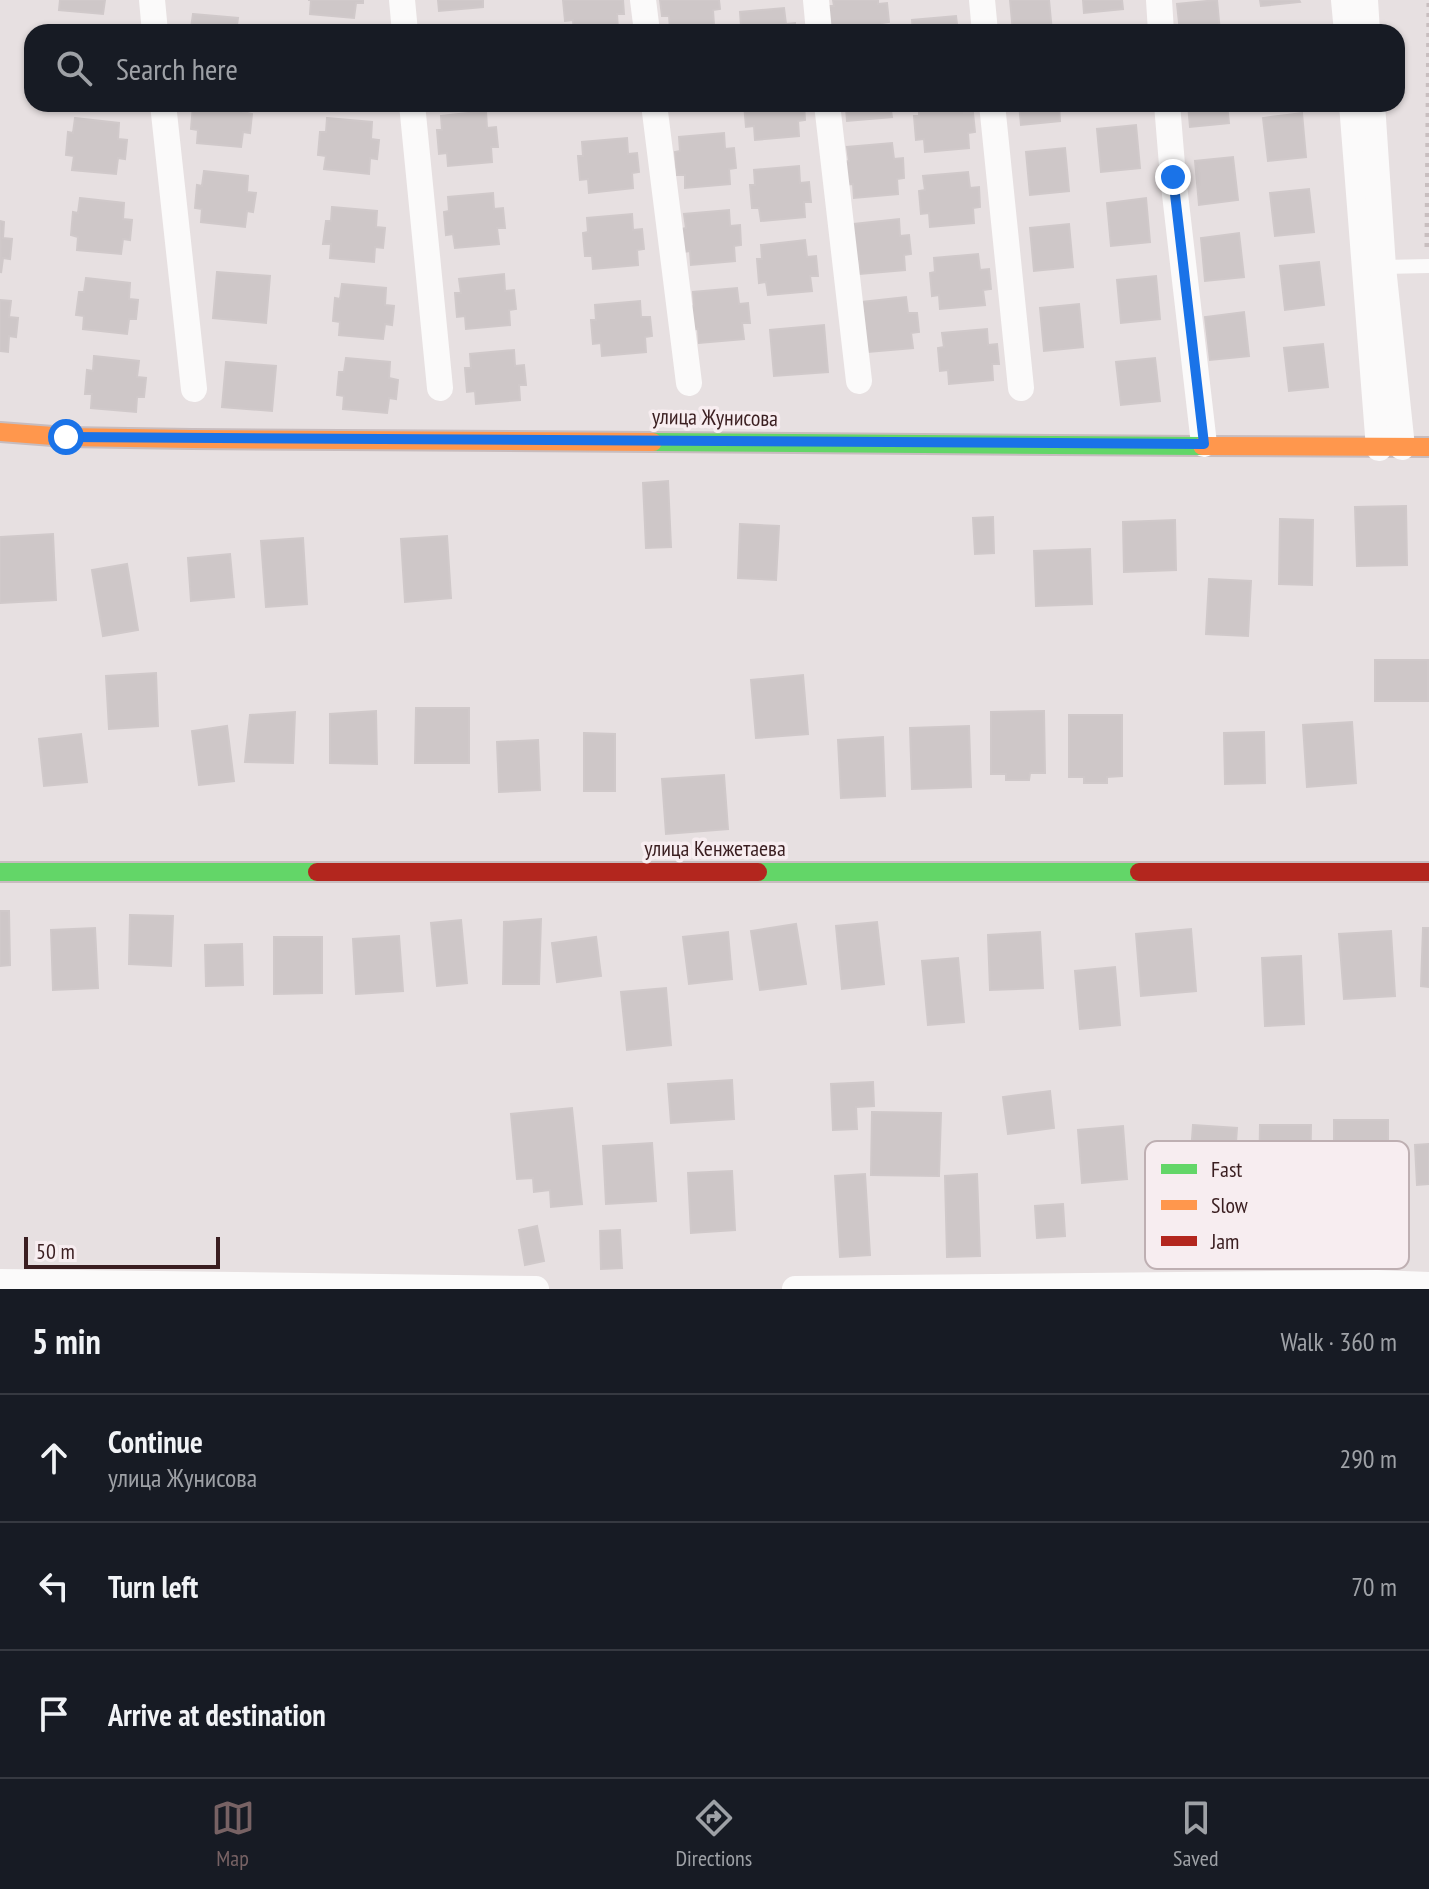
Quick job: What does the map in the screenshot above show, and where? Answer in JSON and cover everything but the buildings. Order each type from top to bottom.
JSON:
[{"type":"street","points":[[152,0],[154,24]]},
{"type":"street","points":[[402,0],[404,24]]},
{"type":"street","points":[[643,0],[646,24]]},
{"type":"street","points":[[816,0],[818,24]]},
{"type":"street","points":[[982,0],[984,24]]},
{"type":"street","points":[[1159,0],[1160,24]]},
{"type":"street","points":[[1344,0],[1346,24]]},
{"type":"street","points":[[1365,0],[1366,24]]},
{"type":"street","points":[[164,112],[194,389]]},
{"type":"street","points":[[413,112],[440,388]]},
{"type":"street","points":[[655,112],[689,383]]},
{"type":"street","points":[[828,112],[859,381]]},
{"type":"street","points":[[993,112],[1021,388]]},
{"type":"street","points":[[1168,112],[1204,444]]},
{"type":"street","points":[[1353,112],[1390,447]]},
{"type":"street","points":[[1373,112],[1390,447]]},
{"type":"street","name":"улица Жунисова","points":[[0,432],[66,437],[192,439],[1429,447]]},
{"type":"street","name":"улица Кенжетаева","points":[[0,872],[1429,872]]},
{"type":"street","points":[[0,1282],[536,1289]]},
{"type":"street","points":[[795,1289],[1429,1285]]},
{"type":"lane","points":[[1383,267],[1428,258]]},
{"type":"path","points":[[1428,258],[1429,0]]},
{"type":"traffic: fast","points":[[653,442],[1202,446]]},
{"type":"traffic: fast","points":[[0,872],[317,872]]},
{"type":"traffic: fast","points":[[758,872],[1139,872]]},
{"type":"traffic: slow","points":[[0,432],[66,437],[192,439],[653,442]]},
{"type":"traffic: slow","points":[[1202,446],[1429,447]]},
{"type":"traffic: jam","points":[[317,872],[758,872]]},
{"type":"traffic: jam","points":[[1139,872],[1429,872]]},
{"type":"route","points":[[66,437],[1204,444],[1173,177]]}]
